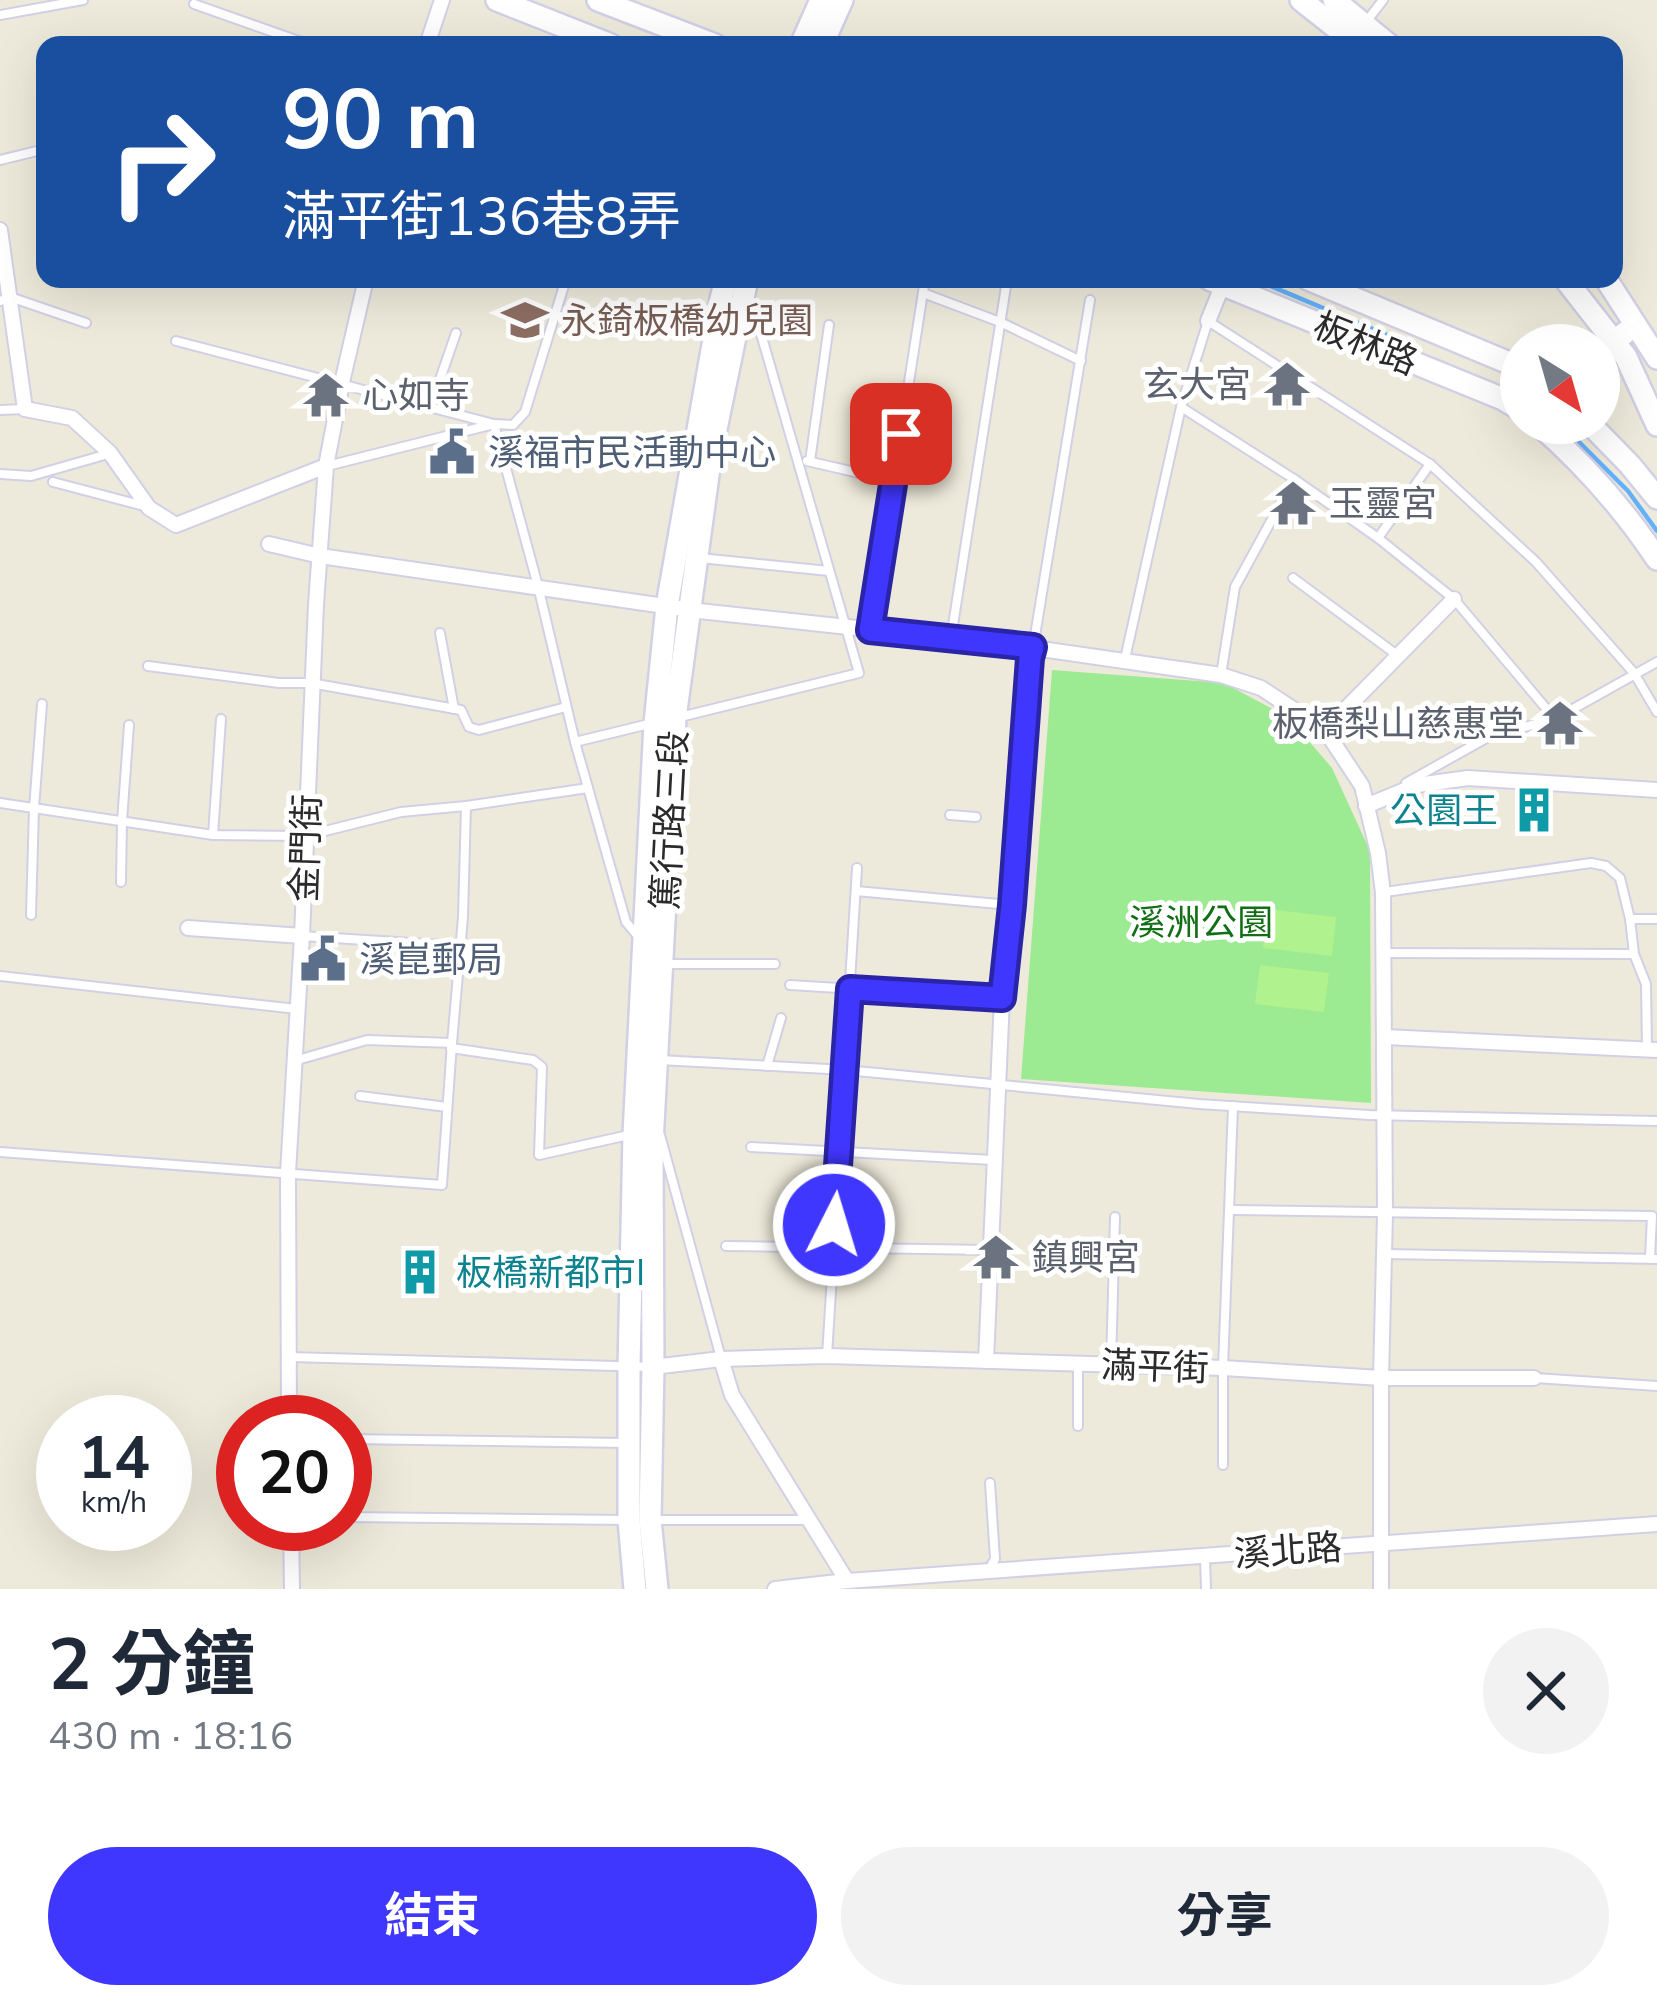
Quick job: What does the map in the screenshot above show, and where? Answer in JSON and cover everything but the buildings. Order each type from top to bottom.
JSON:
[{"type":"street","points":[[430,36],[442,0]]},
{"type":"street","points":[[497,0],[588,36]]},
{"type":"street","points":[[598,0],[692,36]]},
{"type":"street","points":[[805,36],[821,0]]},
{"type":"street","points":[[826,36],[842,0]]},
{"type":"street","points":[[1300,0],[1357,36]]},
{"type":"street","points":[[1334,0],[1357,36]]},
{"type":"street","points":[[0,230],[5,299],[25,409],[72,418],[110,453],[149,508],[176,525],[326,466]]},
{"type":"street","name":"金門街","points":[[289,1395],[287,1173],[311,683],[326,466],[364,288]]},
{"type":"street","name":"篤行路三段","points":[[639,1520],[628,1443],[628,1366],[643,943],[678,608],[725,288]]},
{"type":"street","name":"篤行路三段","points":[[678,608],[696,558],[745,288]]},
{"type":"street","points":[[1208,321],[1215,288]]},
{"type":"street","name":"板林路","points":[[1231,288],[1500,398]]},
{"type":"street","name":"板林路","points":[[1330,288],[1500,359]]},
{"type":"street","points":[[1570,288],[1592,324]]},
{"type":"street","points":[[1612,288],[1657,358]]},
{"type":"street","points":[[1620,338],[1636,325]]},
{"type":"street","points":[[1620,355],[1628,359],[1657,425]]},
{"type":"street","points":[[1559,444],[1635,526],[1657,559]]},
{"type":"street","points":[[1609,444],[1657,498]]},
{"type":"street","points":[[269,544],[320,556],[678,608],[1033,647],[1221,675],[1261,688],[1325,730],[1362,786],[1383,892],[1381,1589]]},
{"type":"street","points":[[1325,730],[1454,599]]},
{"type":"street","points":[[986,1361],[1002,998],[1033,647]]},
{"type":"street","name":"篤行路三段","points":[[639,1520],[653,1367],[653,1112],[661,964],[664,721]]},
{"type":"street","points":[[1366,806],[1418,785],[1468,778],[1657,790]]},
{"type":"street","points":[[188,928],[302,936]]},
{"type":"street","points":[[1385,1037],[1652,1050]]},
{"type":"street","name":"滿平街","points":[[653,1367],[721,1359],[827,1356],[1223,1368],[1381,1378],[1534,1378]]},
{"type":"street","points":[[721,1359],[732,1395],[848,1581]]},
{"type":"street","points":[[635,1589],[639,1520]]},
{"type":"street","points":[[639,1520],[657,1589]]},
{"type":"street","name":"溪北路","points":[[775,1589],[848,1581],[987,1581],[1204,1556],[1657,1524]]},
{"type":"street","points":[[291,1551],[292,1589]]},
{"type":"lane","points":[[0,14],[83,0]]},
{"type":"lane","points":[[1357,36],[1383,0]]},
{"type":"lane","points":[[194,4],[283,36]]},
{"type":"lane","points":[[0,160],[36,151]]},
{"type":"lane","points":[[176,341],[494,424],[513,425],[525,412],[563,288]]},
{"type":"lane","points":[[870,630],[924,288]]},
{"type":"lane","points":[[951,638],[1006,288]]},
{"type":"lane","points":[[923,293],[1000,322],[1081,361]]},
{"type":"lane","points":[[5,299],[86,323]]},
{"type":"lane","points":[[1033,647],[1090,300]]},
{"type":"lane","points":[[1125,661],[1180,407],[1208,321],[1430,464],[1537,562],[1634,673],[1657,712]]},
{"type":"lane","points":[[810,461],[829,325]]},
{"type":"lane","points":[[430,408],[456,333]]},
{"type":"lane","points":[[575,742],[859,674],[760,334]]},
{"type":"lane","points":[[1180,407],[1294,479],[1454,599],[1555,719]]},
{"type":"lane","points":[[0,410],[25,409]]},
{"type":"lane","points":[[326,466],[494,424]]},
{"type":"lane","points":[[494,424],[626,922],[661,964],[775,964]]},
{"type":"lane","points":[[0,474],[31,476],[110,453]]},
{"type":"lane","points":[[796,458],[894,481]]},
{"type":"lane","points":[[1378,538],[1430,464]]},
{"type":"lane","points":[[1221,675],[1235,587],[1294,479]]},
{"type":"lane","points":[[53,482],[149,508]]},
{"type":"lane","points":[[696,558],[829,572]]},
{"type":"lane","points":[[1292,578],[1398,656]]},
{"type":"lane","points":[[440,633],[457,710],[469,727],[479,730],[566,707]]},
{"type":"lane","points":[[1366,806],[1490,736],[1555,719],[1657,662]]},
{"type":"lane","points":[[148,666],[311,683],[457,710]]},
{"type":"lane","points":[[31,915],[42,704]]},
{"type":"lane","points":[[213,835],[221,718]]},
{"type":"lane","points":[[122,882],[129,725]]},
{"type":"lane","points":[[0,803],[213,835],[305,836],[401,812],[588,788]]},
{"type":"lane","points":[[0,1152],[442,1185],[466,806]]},
{"type":"lane","points":[[950,815],[976,817]]},
{"type":"lane","points":[[1383,892],[1591,863],[1606,866],[1620,878],[1634,954],[1646,984],[1652,1050]]},
{"type":"lane","points":[[827,1356],[857,868]]},
{"type":"lane","points":[[856,891],[1012,905]]},
{"type":"lane","points":[[1630,919],[1657,919]]},
{"type":"lane","points":[[302,936],[460,946]]},
{"type":"lane","points":[[1384,953],[1634,954]]},
{"type":"lane","points":[[0,976],[297,1010]]},
{"type":"lane","points":[[790,985],[1002,998]]},
{"type":"lane","points":[[767,1066],[781,1018]]},
{"type":"lane","points":[[293,1061],[367,1040],[452,1046],[533,1060],[542,1067],[539,1154],[634,1134]]},
{"type":"lane","points":[[657,1060],[846,1070],[1199,1104],[1657,1121]]},
{"type":"lane","points":[[360,1096],[447,1107]]},
{"type":"lane","points":[[1223,1465],[1233,1106]]},
{"type":"lane","points":[[653,1112],[721,1359]]},
{"type":"lane","points":[[752,1148],[994,1160]]},
{"type":"lane","points":[[1230,1210],[1652,1216],[1653,1258],[1383,1254]]},
{"type":"lane","points":[[1112,1365],[1115,1217]]},
{"type":"lane","points":[[726,1246],[992,1250]]},
{"type":"lane","points":[[288,1357],[653,1367]]},
{"type":"lane","points":[[1078,1363],[1078,1426]]},
{"type":"lane","name":"滿平街","points":[[1534,1378],[1657,1386]]},
{"type":"lane","points":[[372,1439],[628,1443]]},
{"type":"lane","points":[[987,1581],[995,1559],[990,1483]]},
{"type":"lane","points":[[372,1517],[809,1520]]},
{"type":"lane","points":[[1204,1556],[1206,1589]]},
{"type":"green space","name":"溪洲公園","points":[[1052,670],[1224,683],[1289,718],[1332,768],[1370,851],[1371,1103],[1021,1079]]},
{"type":"green space","points":[[1267,909],[1336,917],[1332,956],[1263,948]]},
{"type":"green space","points":[[1260,965],[1329,973],[1324,1012],[1255,1004]]},
{"type":"waterway","points":[[1275,288],[1418,348]]},
{"type":"waterway","points":[[1581,444],[1628,491],[1657,531]]},
{"type":"place","name":"永錡板橋幼兒園","points":[[525,320]]},
{"type":"place","name":"玄大宮","points":[[1287,384]]},
{"type":"place","name":"心如寺","points":[[326,395]]},
{"type":"place","name":"溪福市民活動中心","points":[[452,452]]},
{"type":"place","name":"玉靈宮","points":[[1293,503]]},
{"type":"place","name":"板橋梨山慈惠堂","points":[[1560,723]]},
{"type":"place","name":"公園王","points":[[1534,810]]},
{"type":"place","name":"溪崑郵局","points":[[323,959]]},
{"type":"place","name":"鎮興宮","points":[[996,1257]]},
{"type":"place","name":"板橋新都市I","points":[[420,1272]]},
{"type":"route","points":[[834,1225],[850,989],[1002,998],[1012,905],[1033,647],[870,630],[901,434]]}]
